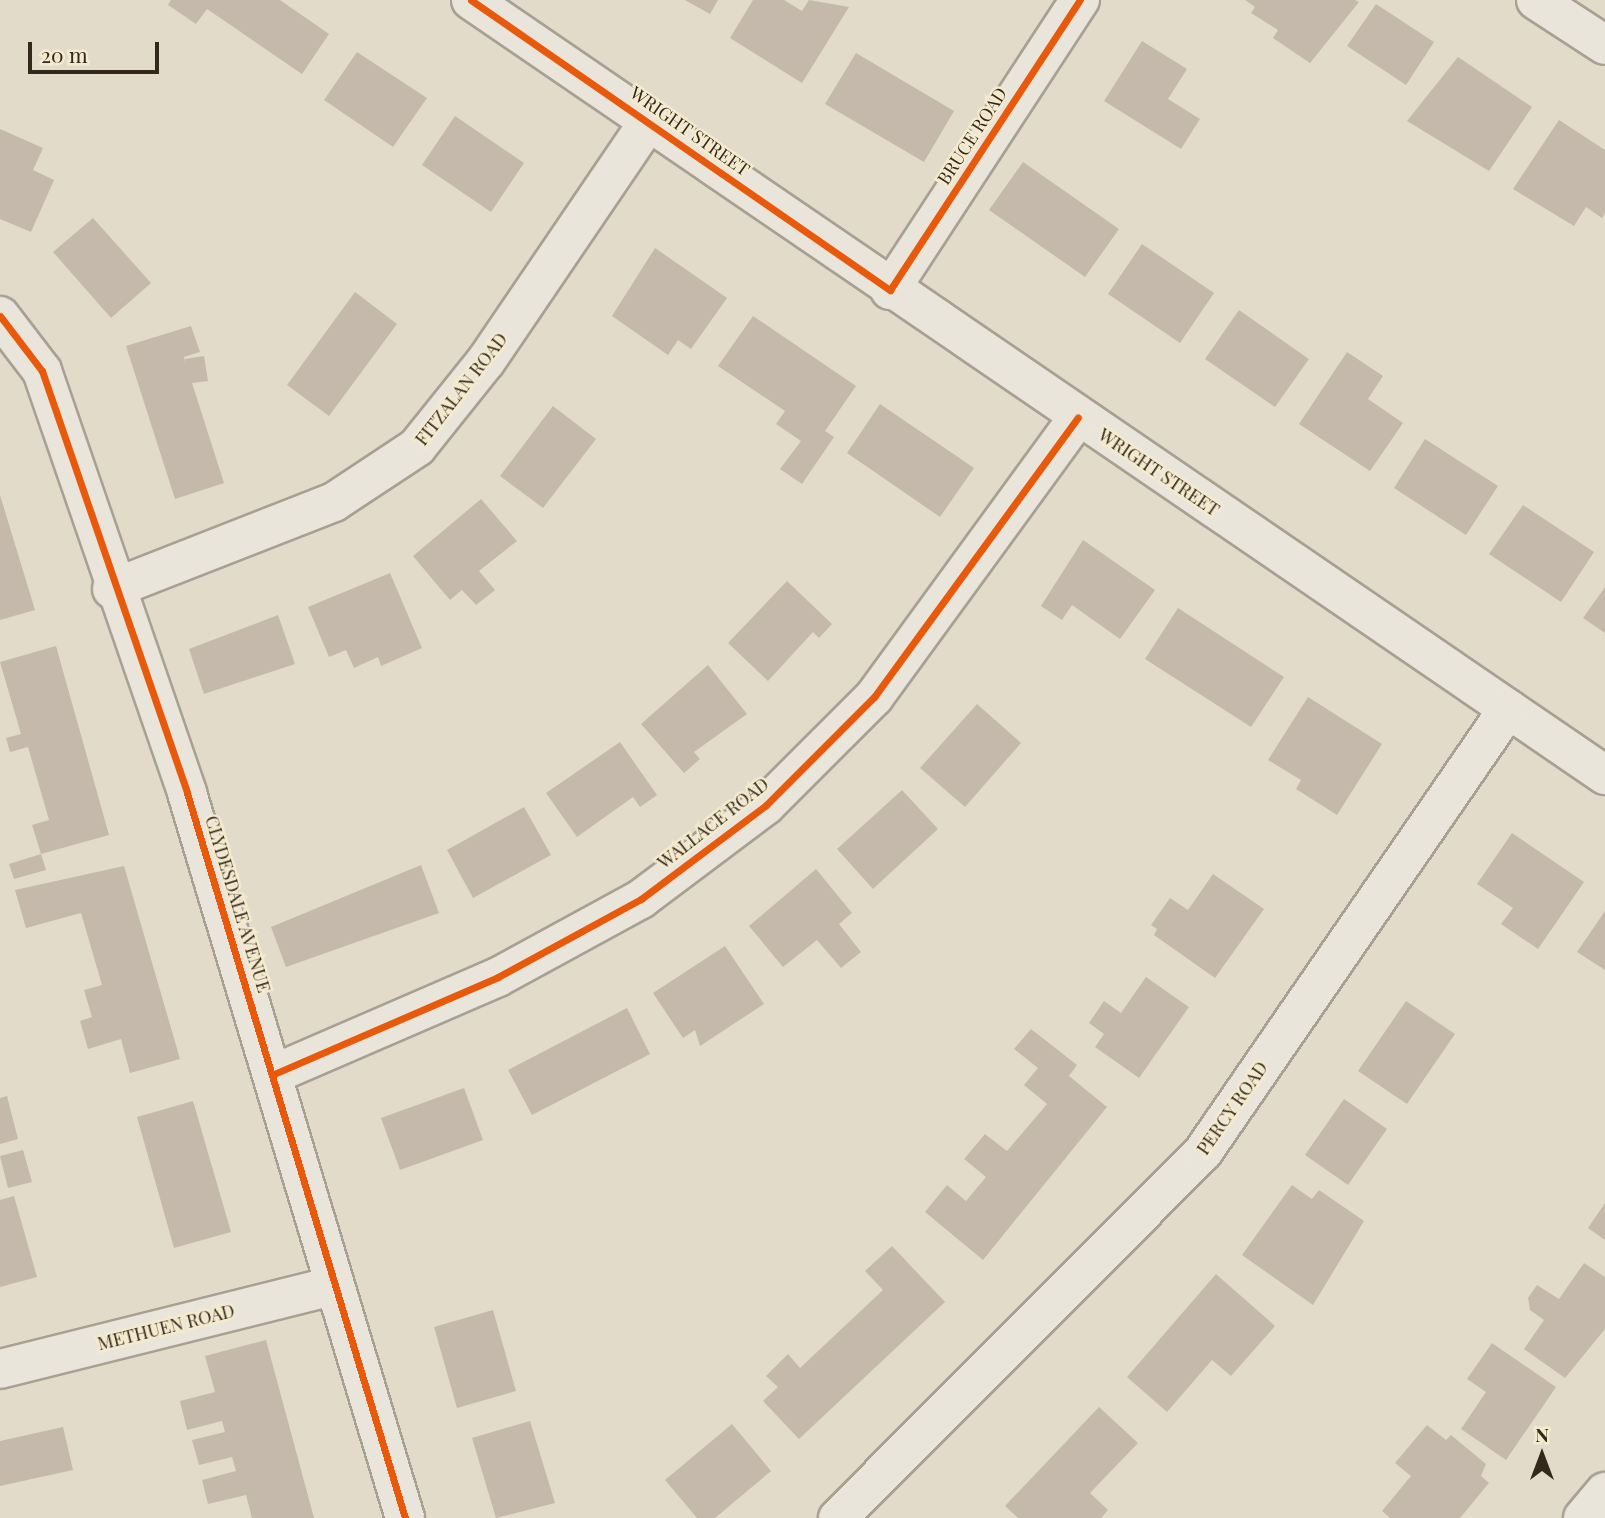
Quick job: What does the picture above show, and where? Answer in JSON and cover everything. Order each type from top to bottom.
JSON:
[{"type":"street","name":"WRIGHT STREET","points":[[471,0],[890,290],[1605,775]]},
{"type":"street","name":"BRUCE ROAD","points":[[890,290],[1080,0]]},
{"type":"street","points":[[1536,0],[1605,45]]},
{"type":"street","name":"FITZALAN ROAD","points":[[112,589],[334,502],[417,447],[486,361],[649,121]]},
{"type":"street","name":"CLYDESDALE AVENUE","points":[[0,316],[42,371],[112,589],[187,793],[274,1074],[333,1286],[405,1518]]},
{"type":"street","name":"WALLACE ROAD","points":[[274,1074],[558,944],[641,899],[766,805],[874,697],[1078,417]]},
{"type":"street","name":"PERCY ROAD","points":[[838,1518],[1203,1152],[1508,709]]},
{"type":"street","name":"METHUEN ROAD","points":[[0,1369],[333,1286]]},
{"type":"street","points":[[1583,1518],[1605,1492]]},
{"type":"building","points":[[171,0],[280,0],[329,34],[302,74],[207,9],[196,24],[168,5]]},
{"type":"building","points":[[685,0],[718,0],[710,14]]},
{"type":"building","points":[[753,0],[784,0],[802,11],[809,0],[849,7],[802,83],[730,38]]},
{"type":"building","points":[[1245,0],[1359,2],[1310,63],[1273,38],[1278,30],[1251,13],[1255,7]]},
{"type":"building","points":[[1376,4],[1434,42],[1406,85],[1347,46]]},
{"type":"building","points":[[1142,41],[1187,69],[1168,99],[1200,119],[1181,149],[1104,101]]},
{"type":"building","points":[[357,52],[427,98],[393,147],[324,100]]},
{"type":"building","points":[[856,53],[954,111],[924,162],[825,104]]},
{"type":"building","points":[[1458,57],[1532,107],[1489,171],[1407,121]]},
{"type":"building","points":[[455,116],[524,163],[491,212],[422,165]]},
{"type":"building","points":[[1559,120],[1605,150],[1605,213],[1602,218],[1586,207],[1574,226],[1513,189]]},
{"type":"building","points":[[0,129],[43,148],[33,170],[54,180],[31,232],[0,219]]},
{"type":"building","points":[[1023,162],[1119,229],[1085,277],[989,210]]},
{"type":"building","points":[[93,218],[151,283],[111,318],[53,252]]},
{"type":"building","points":[[1142,244],[1214,293],[1180,343],[1108,294]]},
{"type":"building","points":[[655,248],[727,298],[691,349],[678,340],[668,355],[612,316]]},
{"type":"building","points":[[355,292],[397,324],[329,416],[287,385]]},
{"type":"building","points":[[1239,310],[1309,359],[1275,407],[1205,359]]},
{"type":"building","points":[[753,316],[856,386],[825,431],[834,437],[802,484],[780,469],[801,441],[776,424],[785,411],[718,366]]},
{"type":"building","points":[[191,326],[200,352],[184,357],[186,366],[185,359],[204,356],[208,381],[192,383],[224,483],[175,499],[126,346]]},
{"type":"building","points":[[1347,352],[1383,376],[1368,399],[1403,423],[1370,471],[1299,424]]},
{"type":"building","points":[[880,404],[974,468],[940,517],[847,453]]},
{"type":"building","points":[[553,406],[596,439],[543,508],[500,476]]},
{"type":"building","points":[[1425,439],[1498,486],[1466,535],[1394,488]]},
{"type":"building","points":[[0,495],[35,610],[0,620]]},
{"type":"building","points":[[481,499],[517,541],[479,571],[495,590],[476,605],[462,590],[450,600],[413,556]]},
{"type":"building","points":[[1523,505],[1594,552],[1561,602],[1489,554]]},
{"type":"building","points":[[1083,540],[1155,590],[1120,639],[1072,605],[1062,620],[1041,606]]},
{"type":"building","points":[[390,573],[422,648],[381,666],[378,657],[354,668],[346,650],[329,657],[308,607]]},
{"type":"building","points":[[787,581],[832,624],[819,638],[813,632],[768,681],[728,643]]},
{"type":"building","points":[[1605,587],[1605,633],[1583,618]]},
{"type":"building","points":[[1178,608],[1284,677],[1251,727],[1145,659]]},
{"type":"building","points":[[278,615],[295,664],[204,694],[189,649]]},
{"type":"building","points":[[56,646],[109,835],[41,854],[32,825],[49,820],[28,747],[10,752],[6,738],[21,734],[0,662]]},
{"type":"building","points":[[708,665],[747,714],[694,752],[700,759],[684,773],[641,724]]},
{"type":"building","points":[[1308,697],[1382,744],[1337,815],[1296,789],[1301,780],[1268,760]]},
{"type":"building","points":[[977,704],[1021,743],[965,807],[920,768]]},
{"type":"building","points":[[620,742],[657,795],[640,807],[633,797],[577,837],[546,793]]},
{"type":"building","points":[[902,790],[938,829],[873,889],[837,849]]},
{"type":"building","points":[[524,807],[551,855],[473,898],[447,850]]},
{"type":"building","points":[[1512,833],[1584,882],[1538,949],[1501,924],[1513,908],[1477,884]]},
{"type":"building","points":[[41,854],[46,870],[14,879],[9,864]]},
{"type":"building","points":[[421,865],[439,913],[286,967],[271,927]]},
{"type":"building","points":[[124,866],[180,1059],[130,1073],[121,1039],[88,1049],[80,1021],[92,1017],[84,990],[102,985],[81,913],[26,928],[15,890]]},
{"type":"building","points":[[816,869],[852,913],[839,924],[861,952],[841,968],[817,940],[783,967],[749,926]]},
{"type":"building","points":[[1213,874],[1264,909],[1215,978],[1154,935],[1157,929],[1151,925],[1170,898],[1188,910]]},
{"type":"building","points":[[1605,911],[1605,970],[1577,952]]},
{"type":"building","points":[[725,946],[764,1004],[700,1046],[695,1030],[683,1038],[653,993]]},
{"type":"building","points":[[1146,977],[1189,1007],[1139,1078],[1095,1047],[1104,1034],[1089,1023],[1104,1001],[1121,1013]]},
{"type":"building","points":[[1406,1001],[1455,1034],[1407,1104],[1358,1071]]},
{"type":"building","points":[[627,1008],[650,1054],[532,1115],[508,1070]]},
{"type":"building","points":[[1031,1029],[1077,1065],[1069,1076],[1107,1107],[983,1260],[925,1212],[947,1185],[966,1201],[986,1177],[964,1159],[985,1134],[1007,1151],[1047,1104],[1024,1085],[1038,1068],[1014,1049]]},
{"type":"building","points":[[464,1088],[483,1140],[400,1170],[381,1118]]},
{"type":"building","points":[[7,1096],[18,1139],[0,1144],[0,1098]]},
{"type":"building","points":[[1344,1099],[1387,1129],[1348,1185],[1305,1155]]},
{"type":"building","points":[[193,1101],[231,1232],[174,1248],[137,1117]]},
{"type":"building","points":[[23,1150],[32,1182],[8,1188],[0,1156]]},
{"type":"building","points":[[1292,1185],[1312,1199],[1319,1190],[1364,1221],[1313,1305],[1242,1255]]},
{"type":"building","points":[[14,1196],[37,1277],[0,1287],[0,1200]]},
{"type":"building","points":[[1605,1203],[1605,1240],[1588,1228]]},
{"type":"building","points":[[892,1246],[945,1302],[799,1439],[763,1401],[778,1387],[766,1376],[788,1354],[800,1368],[883,1290],[865,1271]]},
{"type":"building","points":[[1584,1263],[1605,1277],[1605,1329],[1565,1378],[1524,1349],[1544,1320],[1530,1310],[1528,1298],[1537,1285],[1559,1299]]},
{"type":"building","points":[[1216,1274],[1275,1326],[1231,1376],[1212,1360],[1167,1412],[1127,1377]]},
{"type":"building","points":[[493,1310],[516,1391],[457,1408],[434,1327]]},
{"type":"building","points":[[266,1340],[314,1518],[252,1518],[246,1495],[208,1504],[202,1480],[236,1471],[232,1457],[199,1465],[192,1440],[225,1432],[222,1421],[187,1430],[180,1401],[215,1392],[205,1356]]},
{"type":"building","points":[[1492,1343],[1556,1387],[1506,1460],[1461,1429],[1486,1392],[1467,1379]]},
{"type":"building","points":[[1099,1407],[1138,1443],[1090,1493],[1108,1510],[1101,1518],[1018,1518],[1005,1506]]},
{"type":"building","points":[[530,1421],[555,1503],[496,1518],[472,1438]]},
{"type":"building","points":[[732,1424],[771,1471],[715,1518],[697,1518],[665,1480]]},
{"type":"building","points":[[1427,1425],[1446,1440],[1451,1435],[1486,1464],[1481,1476],[1489,1483],[1460,1518],[1390,1518],[1382,1511],[1411,1476],[1395,1463]]},
{"type":"building","points":[[63,1427],[73,1470],[0,1486],[0,1441]]},
{"type":"cycle path","points":[[471,0],[890,290],[1080,0]]},
{"type":"cycle path","points":[[0,316],[42,371],[187,793],[405,1518]]},
{"type":"cycle path","points":[[274,1074],[498,977],[641,899],[766,805],[874,697],[1078,417]]}]
